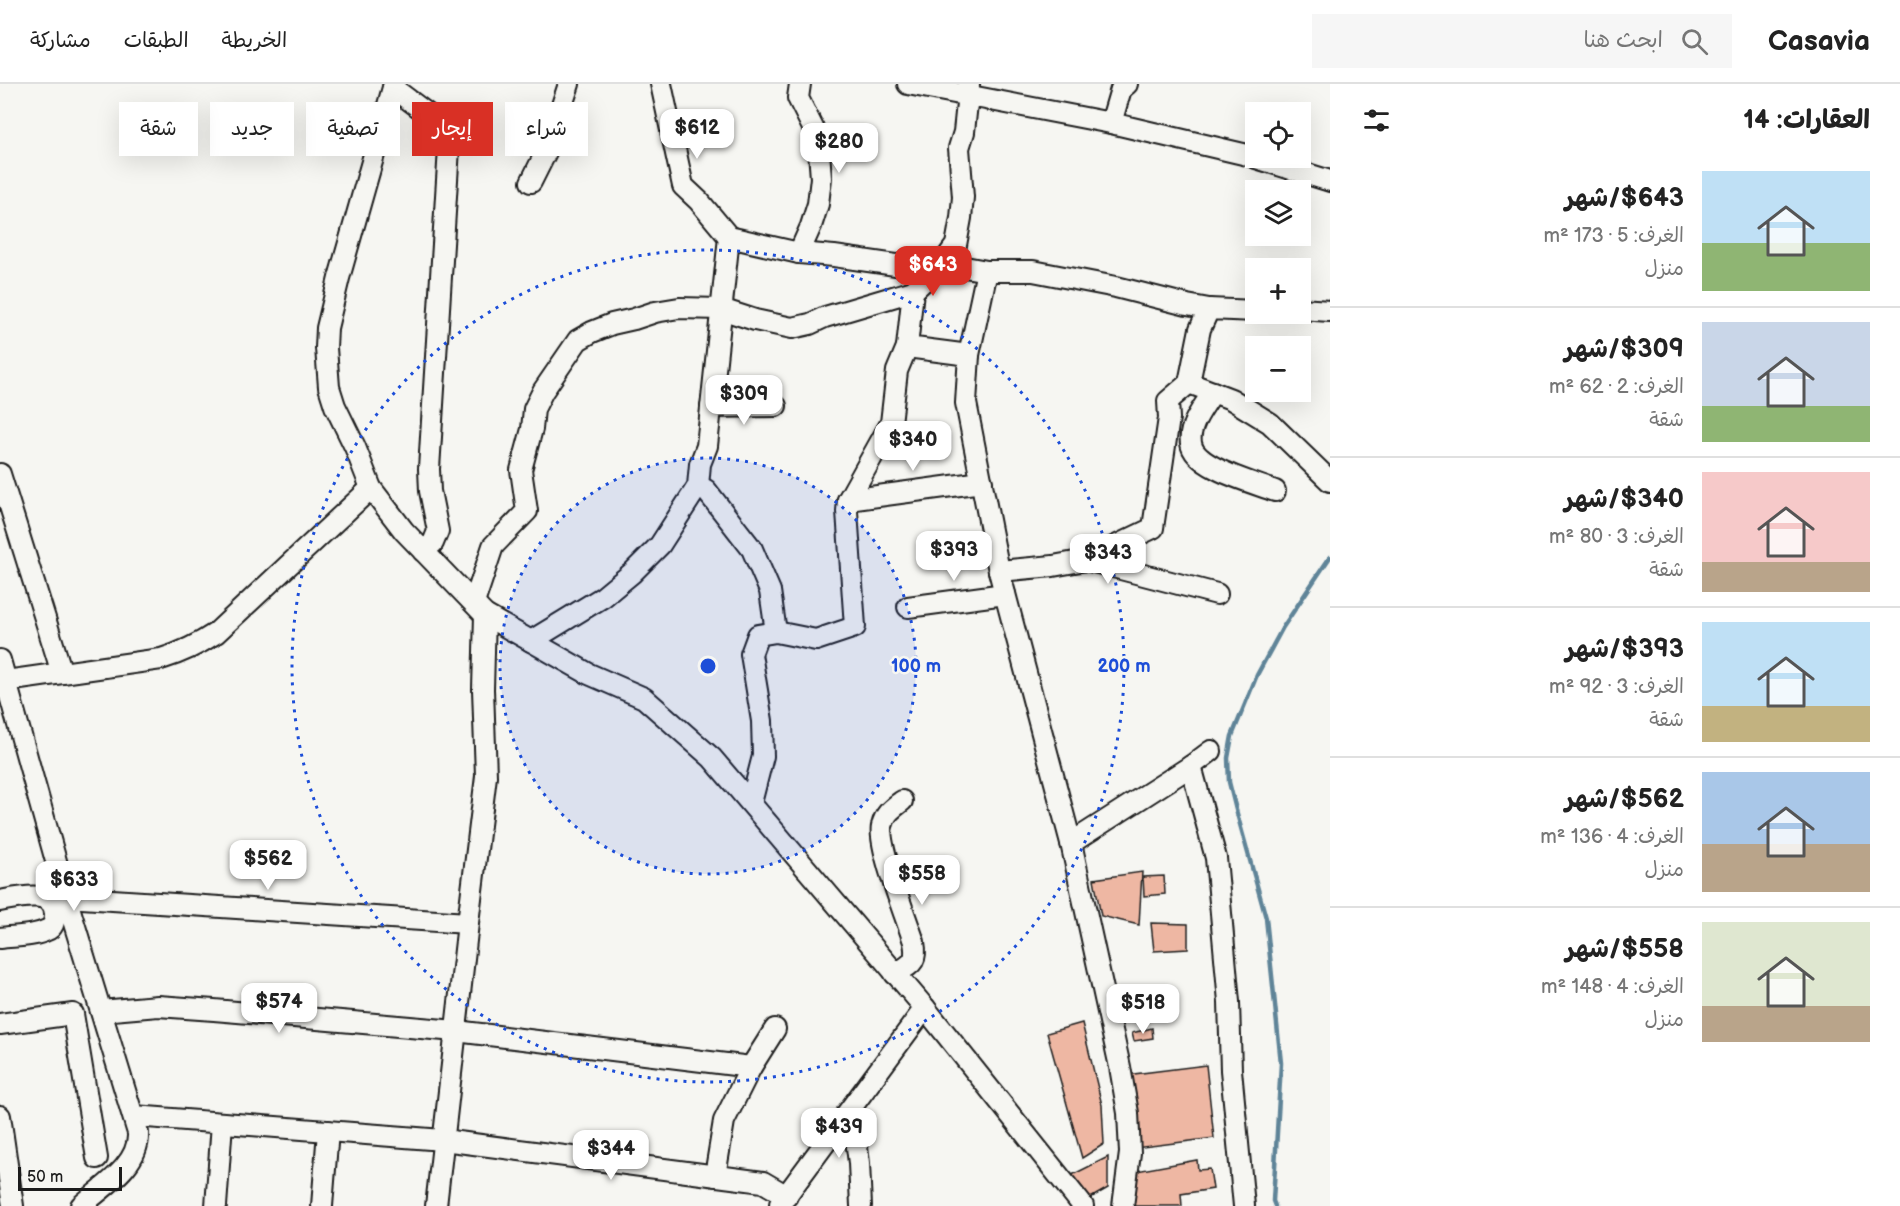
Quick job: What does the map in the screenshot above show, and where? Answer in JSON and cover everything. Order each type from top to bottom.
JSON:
[{"type":"street","points":[[531,182],[548,148],[569,84]]},
{"type":"street","points":[[661,84],[683,186],[699,201],[729,237],[799,253],[896,265],[944,263],[987,271],[1033,271],[1116,287],[1209,309],[1245,311]]},
{"type":"street","points":[[799,253],[812,226],[818,204],[821,178],[818,138],[798,98],[800,84]]},
{"type":"street","points":[[908,84],[969,90],[1245,154]]},
{"type":"street","points":[[1111,123],[1121,89],[1127,84]]},
{"type":"street","points":[[423,551],[433,543],[438,531],[430,491],[429,469],[449,148],[441,124],[394,86],[327,328],[329,387],[371,488],[404,531],[423,551],[480,609],[590,674],[644,698],[712,758],[925,1008],[1083,1206]]},
{"type":"street","points":[[436,1206],[486,776],[480,609],[493,546],[527,511],[520,470],[532,429],[534,409],[543,391],[578,340],[612,324],[679,308],[721,309],[755,320],[792,328],[913,291],[944,263],[956,245],[963,196],[959,148],[969,90]]},
{"type":"street","points":[[1290,168],[1330,181]]},
{"type":"street","points":[[531,641],[603,597],[632,573],[660,545],[698,486],[700,464],[707,446],[729,237]]},
{"type":"street","points":[[987,271],[969,355],[966,403],[999,571],[1071,843],[1120,1067],[1128,1113],[1130,1153],[1123,1206]]},
{"type":"street","points":[[751,803],[763,756],[762,721],[750,654],[758,635],[776,632],[816,640],[855,627],[848,500],[891,423],[897,371],[907,347],[913,291]]},
{"type":"street","points":[[999,571],[1086,560],[1154,528],[1169,418],[1168,401],[1189,383],[1200,329],[1209,309]]},
{"type":"street","points":[[1311,310],[1330,311]]},
{"type":"street","points":[[907,347],[969,355]]},
{"type":"street","points":[[1189,383],[1232,399],[1270,423],[1330,481]]},
{"type":"street","points":[[1213,392],[1200,412],[1193,429],[1190,442],[1192,449],[1217,470],[1275,491]]},
{"type":"street","points":[[711,407],[776,406]]},
{"type":"street","points":[[0,474],[62,673]]},
{"type":"street","points":[[848,500],[982,482]]},
{"type":"street","points":[[698,486],[705,490],[752,549],[770,591],[776,632]]},
{"type":"street","points":[[6,681],[161,659],[199,644],[216,633],[371,488]]},
{"type":"street","points":[[1086,560],[1217,594]]},
{"type":"street","points":[[908,608],[1005,594]]},
{"type":"street","points":[[0,660],[66,897],[134,1116],[139,1140],[134,1155],[125,1166],[81,1206]]},
{"type":"street","points":[[1071,843],[1211,751]]},
{"type":"street","points":[[1191,766],[1216,858],[1229,1002],[1232,1082],[1244,1206]]},
{"type":"street","points":[[895,974],[913,963],[917,955],[915,942],[882,846],[881,828],[886,814],[902,801]]},
{"type":"street","points":[[0,901],[42,897],[50,902],[55,914],[53,925],[46,931],[0,938]]},
{"type":"street","points":[[66,897],[468,923]]},
{"type":"street","points":[[101,1011],[158,1006],[213,1010],[456,1031],[751,1067]]},
{"type":"street","points":[[134,1116],[443,1140],[763,1182],[782,1201],[925,1008]]},
{"type":"street","points":[[0,1024],[74,1014],[97,1158]]},
{"type":"street","points":[[715,1176],[724,1121],[751,1067],[775,1029]]},
{"type":"street","points":[[852,1108],[859,1163],[861,1206]]},
{"type":"street","points":[[0,1116],[13,1206]]},
{"type":"street","points":[[216,1206],[222,1123]]},
{"type":"street","points":[[322,1206],[328,1131]]},
{"type":"building","points":[[1142,872],[1139,925],[1101,916],[1094,879]]},
{"type":"building","points":[[1164,876],[1165,894],[1144,896],[1143,877]]},
{"type":"building","points":[[1151,923],[1188,924],[1188,949],[1154,951]]},
{"type":"building","points":[[1152,987],[1157,1014],[1140,1016],[1135,990]]},
{"type":"building","points":[[1133,990],[1138,1017],[1129,1018],[1124,992]]},
{"type":"building","points":[[1082,1023],[1102,1105],[1104,1144],[1082,1158],[1047,1033]]},
{"type":"building","points":[[1152,1028],[1153,1038],[1134,1041],[1132,1033]]},
{"type":"building","points":[[1206,1065],[1214,1138],[1135,1148],[1126,1075]]},
{"type":"building","points":[[1108,1157],[1108,1188],[1087,1200],[1066,1178]]},
{"type":"building","points":[[1197,1160],[1198,1170],[1210,1169],[1213,1189],[1181,1194],[1182,1206],[1134,1206],[1131,1172]]},
{"type":"waterway","points":[[1275,1206],[1273,1201],[1281,1063],[1266,918],[1229,782],[1228,758],[1232,736],[1257,675],[1283,627],[1330,557]]}]
